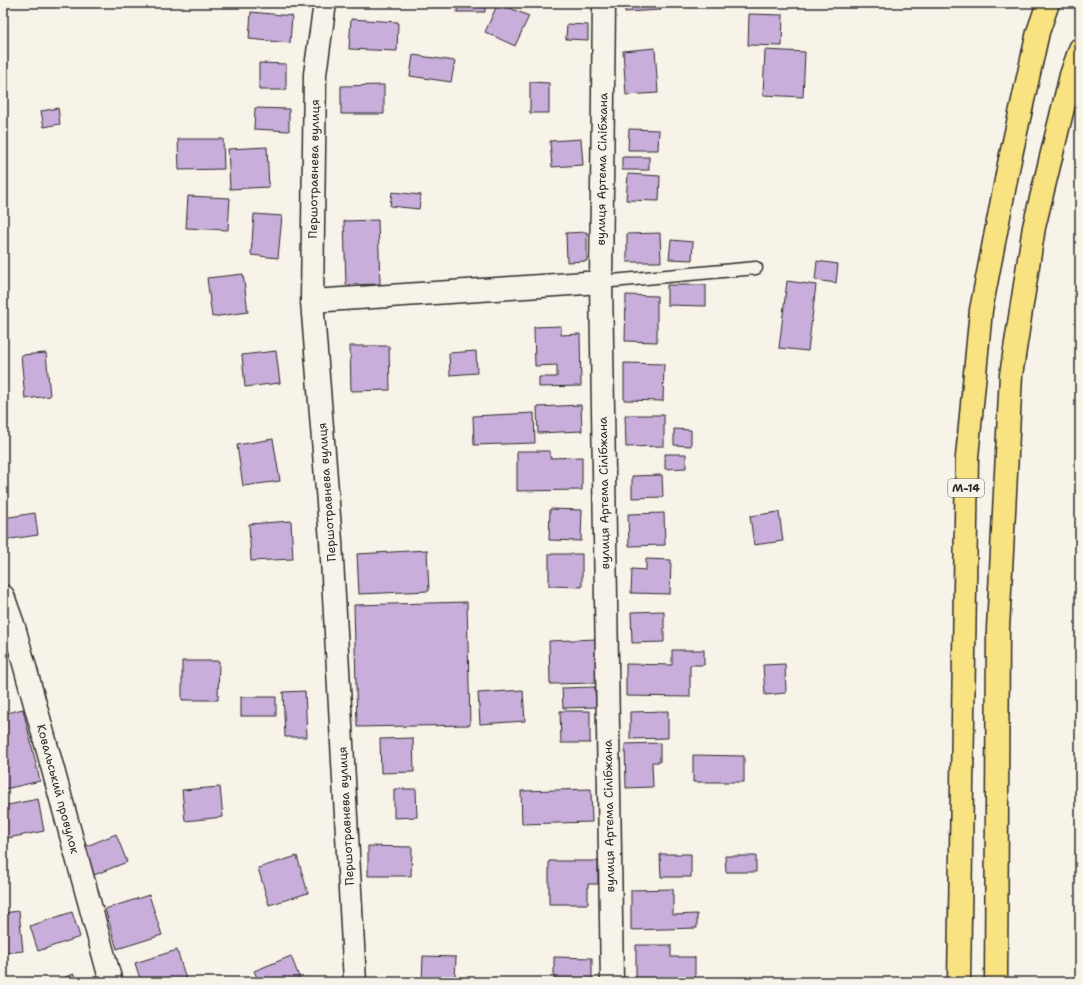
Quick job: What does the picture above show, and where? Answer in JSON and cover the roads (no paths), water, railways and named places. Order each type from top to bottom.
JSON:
[{"type":"highway","name":"М-14","points":[[959,982],[968,441],[981,310],[1012,148],[1038,32],[1048,3]]},
{"type":"highway","points":[[996,982],[998,629],[1012,376],[1034,228],[1071,75],[1080,49]]},
{"type":"street","name":"Першотравнева вулиця","points":[[325,3],[315,74],[312,301],[331,541],[355,982]]},
{"type":"street","name":"вулиця Артема Сілібжана","points":[[604,3],[601,282],[612,982]]},
{"type":"street","points":[[312,301],[601,282]]},
{"type":"street","name":"Ковальський провулок","points":[[3,596],[14,627],[111,982]]},
{"type":"lane","points":[[601,282],[756,268]]}]
